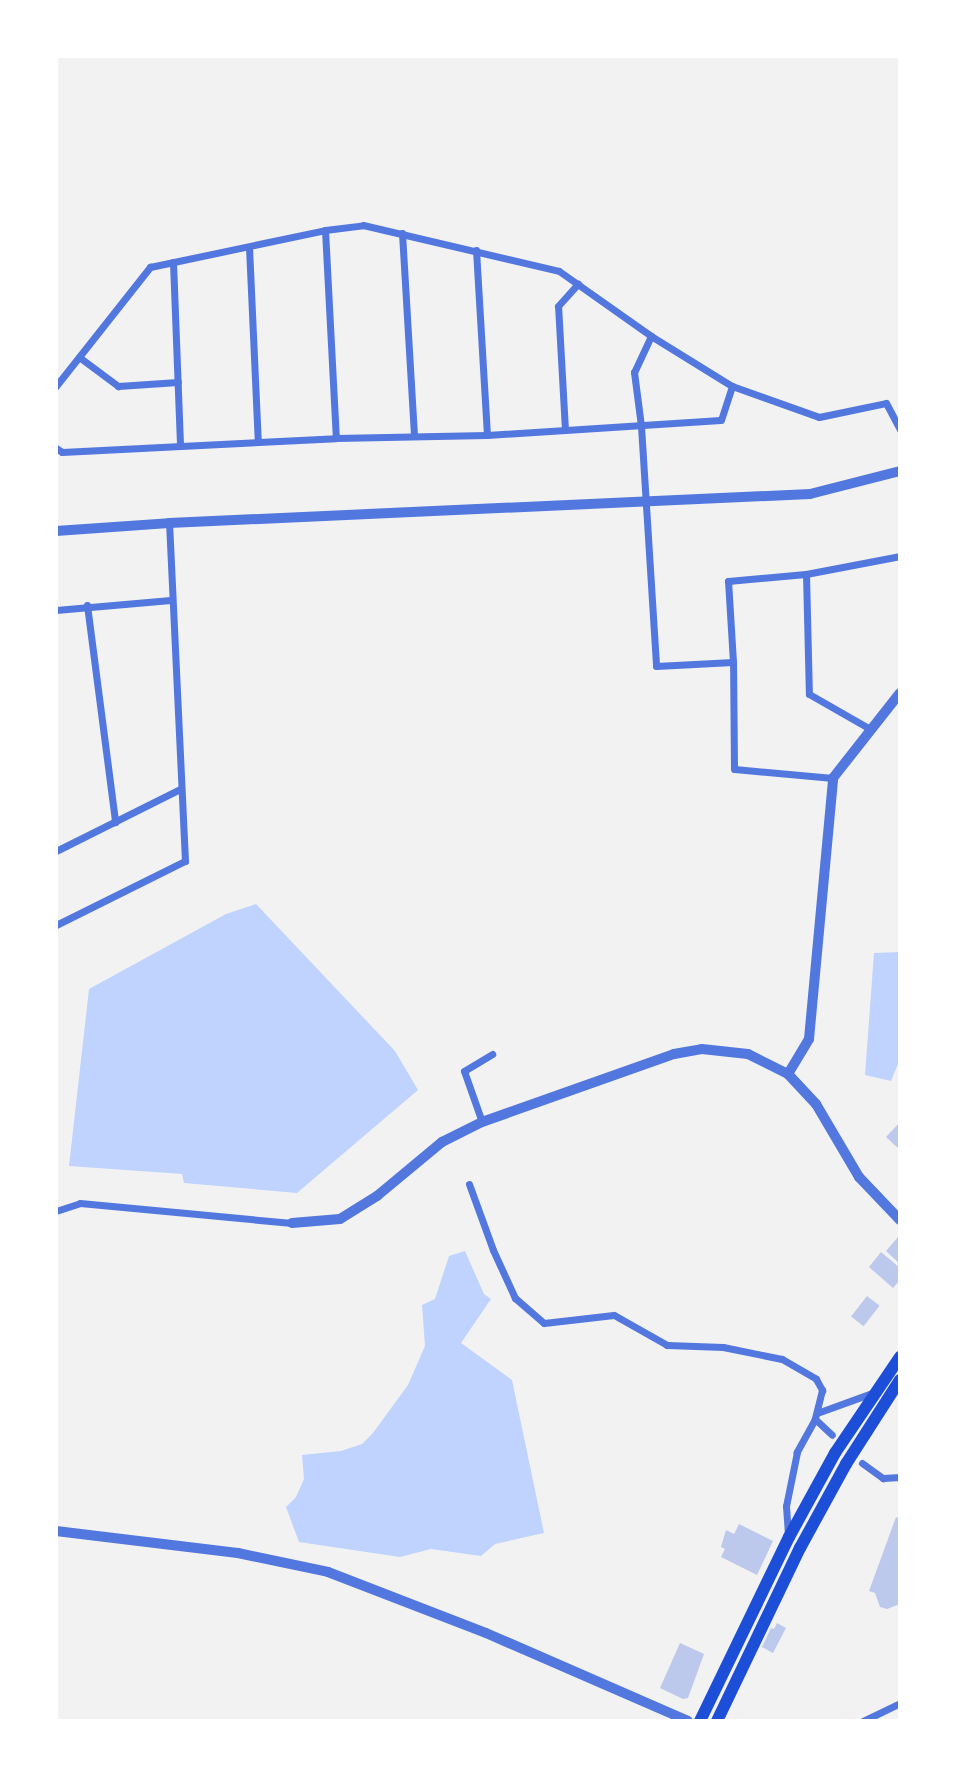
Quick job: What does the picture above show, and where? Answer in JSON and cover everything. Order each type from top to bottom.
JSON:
[{"type":"main road","points":[[700,1721],[789,1537],[835,1453],[900,1357]]},
{"type":"main road","points":[[717,1721],[800,1548],[846,1464],[900,1380]]},
{"type":"street","points":[[56,386],[150,267],[325,229],[363,225],[559,271],[651,336],[732,386],[820,417],[886,403],[900,429]]},
{"type":"street","points":[[325,229],[336,438]]},
{"type":"street","points":[[402,233],[414,436]]},
{"type":"street","points":[[248,247],[258,442]]},
{"type":"street","points":[[476,250],[487,435]]},
{"type":"street","points":[[173,262],[180,446]]},
{"type":"street","points":[[565,430],[558,306],[578,284]]},
{"type":"street","points":[[651,336],[634,372],[641,426],[656,666],[733,662]]},
{"type":"street","points":[[79,357],[118,386],[178,383]]},
{"type":"street","points":[[56,448],[62,452],[336,438],[487,435],[721,420],[732,386]]},
{"type":"street","points":[[56,531],[169,523],[810,494],[900,471]]},
{"type":"street","points":[[56,925],[185,861],[169,523]]},
{"type":"street","points":[[833,778],[734,769],[733,662],[728,581],[806,574],[900,556]]},
{"type":"street","points":[[806,574],[809,694],[870,729]]},
{"type":"street","points":[[56,610],[87,605],[171,600]]},
{"type":"street","points":[[87,605],[115,822]]},
{"type":"street","points":[[788,1074],[809,1039],[833,778],[900,694]]},
{"type":"street","points":[[56,851],[180,789]]},
{"type":"street","points":[[56,1211],[80,1203],[292,1223],[340,1219],[377,1196],[442,1142],[482,1122],[674,1054],[702,1049],[748,1054],[788,1074],[816,1104],[859,1177],[900,1220]]},
{"type":"street","points":[[482,1122],[464,1071],[492,1054]]},
{"type":"street","points":[[469,1184],[493,1250],[515,1298],[544,1323],[614,1315],[667,1345],[723,1347],[782,1359],[804,1369],[820,1384],[822,1390],[816,1416],[797,1452],[786,1506],[789,1537]]},
{"type":"street","points":[[816,1416],[875,1392]]},
{"type":"street","points":[[816,1416],[832,1435]]},
{"type":"street","points":[[862,1463],[883,1478],[900,1477]]},
{"type":"street","points":[[56,1531],[123,1542],[278,1559],[361,1584],[486,1633],[688,1721]]},
{"type":"street","points":[[863,1721],[900,1703]]},
{"type":"water","points":[[256,904],[395,1051],[418,1090],[297,1193],[184,1183],[182,1174],[69,1166],[89,989],[226,914]]},
{"type":"water","points":[[900,952],[900,1059],[891,1081],[865,1075],[874,953]]},
{"type":"water","points":[[465,1251],[484,1294],[491,1299],[461,1343],[512,1380],[544,1533],[495,1544],[481,1556],[431,1549],[400,1557],[299,1542],[286,1507],[296,1497],[304,1479],[302,1455],[341,1451],[362,1444],[373,1433],[408,1385],[425,1346],[422,1305],[435,1299],[449,1256]]},
{"type":"building","points":[[900,1122],[900,1150],[886,1137]]},
{"type":"building","points":[[898,1237],[900,1239],[900,1264],[886,1251]]},
{"type":"building","points":[[881,1252],[900,1268],[900,1280],[893,1288],[869,1267]]},
{"type":"building","points":[[867,1296],[880,1306],[864,1326],[851,1316]]},
{"type":"building","points":[[896,1517],[900,1519],[900,1604],[887,1609],[880,1607],[875,1593],[869,1591]]},
{"type":"building","points":[[739,1524],[773,1541],[757,1575],[721,1557],[725,1549],[721,1547],[726,1530],[734,1534]]},
{"type":"building","points":[[777,1623],[786,1628],[773,1653],[762,1647],[771,1628],[774,1629]]},
{"type":"building","points":[[680,1643],[704,1654],[688,1698],[683,1699],[660,1688]]}]
